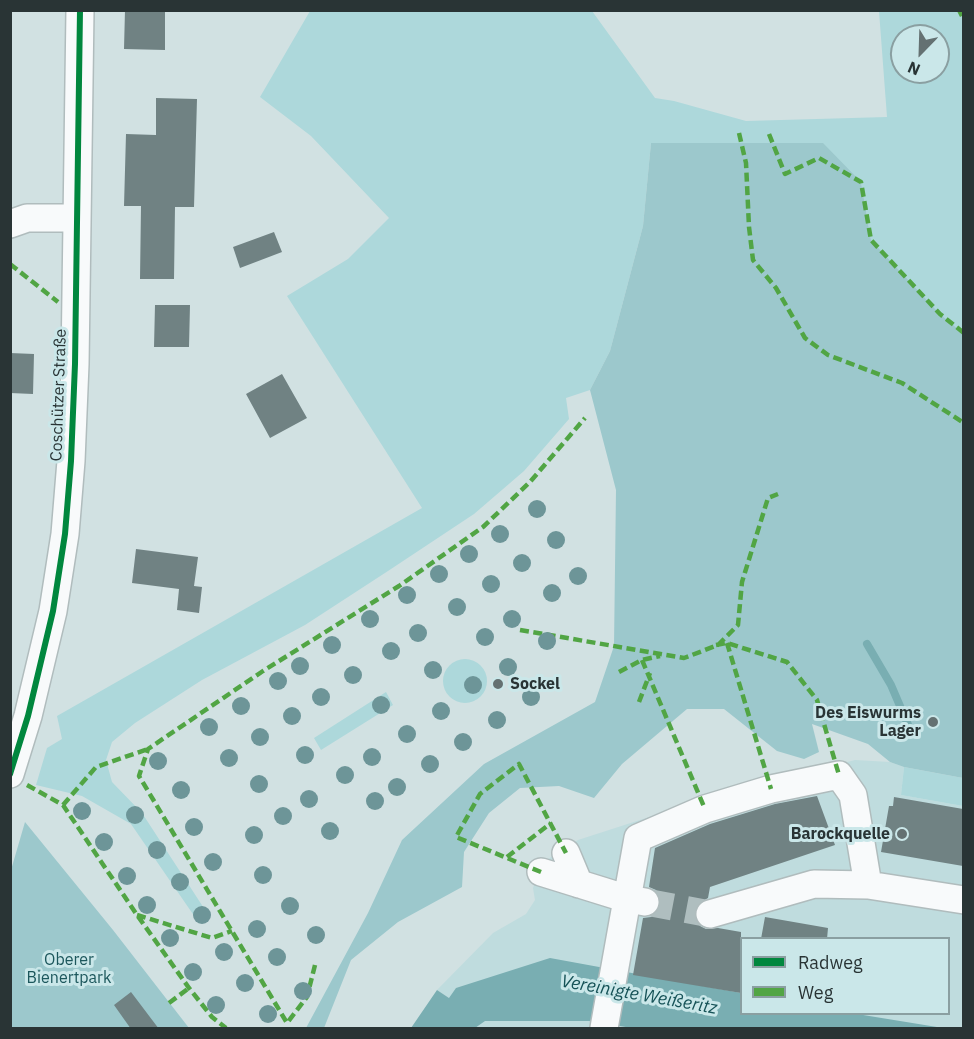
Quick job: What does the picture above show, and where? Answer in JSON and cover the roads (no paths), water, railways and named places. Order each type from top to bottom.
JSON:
[{"type":"street","name":"Coschützer Straße","points":[[10,774],[28,716],[53,611],[71,461],[80,10]]},
{"type":"street","points":[[10,224],[27,219],[76,219]]},
{"type":"street","points":[[604,1029],[615,969],[637,901],[639,838],[705,809],[771,789],[839,775],[853,795],[868,885]]},
{"type":"street","points":[[566,853],[579,884]]},
{"type":"street","points":[[541,872],[637,901]]},
{"type":"street","points":[[710,914],[814,884],[868,885],[963,900]]},
{"type":"water","name":"Vereinigte Weißeritz","points":[[550,958],[740,993],[740,1015],[863,1015],[943,1028],[632,1028],[589,1021],[485,1021],[475,1028],[411,1028],[437,990],[449,998],[456,988]]},
{"type":"waterway","points":[[867,644],[891,685],[909,727]]},
{"type":"tunnel","points":[[646,902],[710,914]]},
{"type":"place","name":"Sockel","points":[[498,684]]},
{"type":"place","name":"Des Eiswurms Lager","points":[[933,722]]},
{"type":"place","name":"Barockquelle","points":[[902,834]]},
{"type":"park label","name":"Oberer Bienertpark","points":[[69,969]]}]
